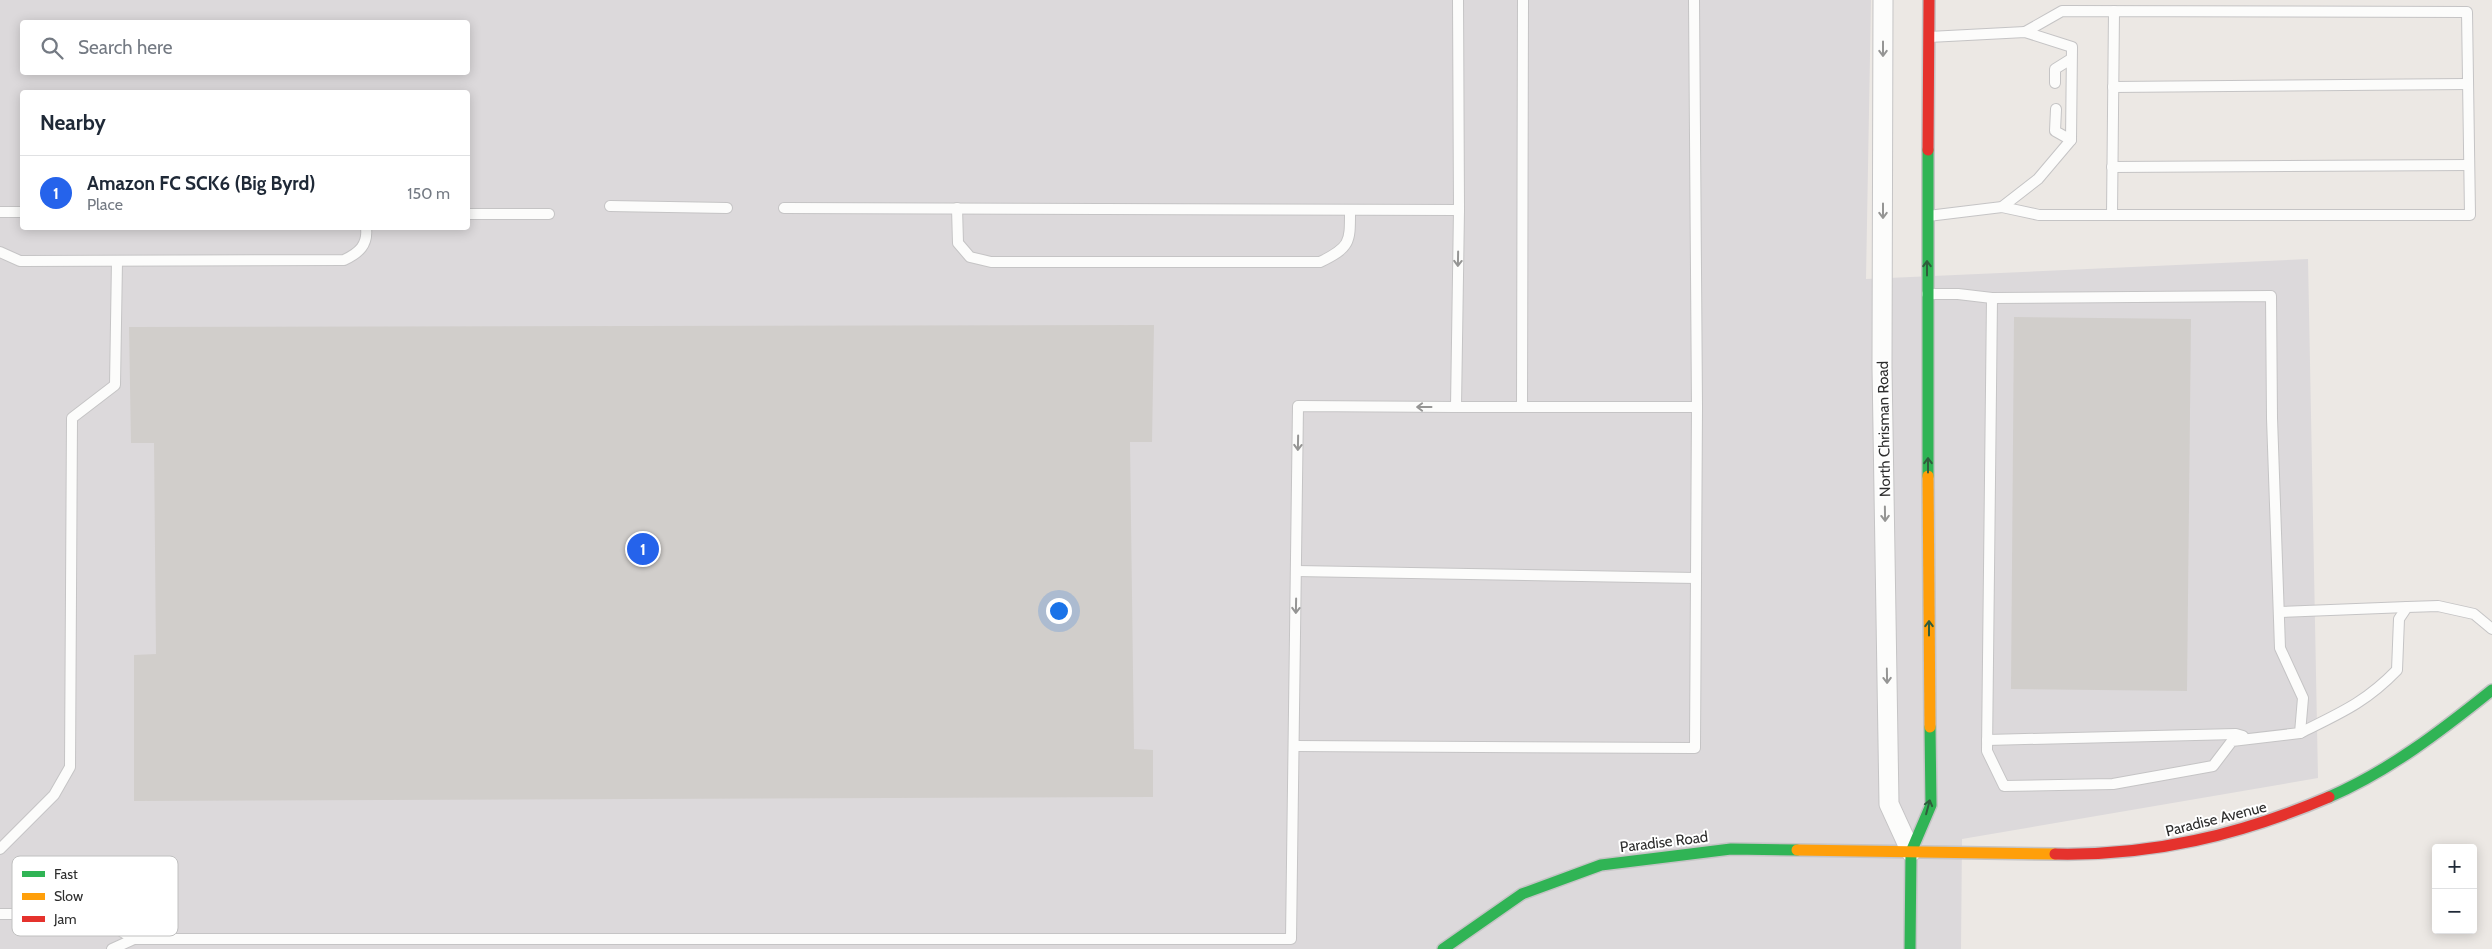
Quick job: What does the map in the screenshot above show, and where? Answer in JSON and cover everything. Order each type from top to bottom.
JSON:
[{"type":"street","name":"North Chrisman Road","points":[[1884,0],[1882,367],[1889,804],[1911,852]]},
{"type":"street","name":"North Chrisman Road","points":[[1910,949],[1911,852],[1930,805],[1927,294],[1928,0]]},
{"type":"street","name":"Paradise Avenue","points":[[1911,852],[2101,856],[2143,852],[2196,843],[2259,826],[2340,792],[2404,756],[2492,690]]},
{"type":"street","name":"Paradise Road","points":[[1443,949],[1522,894],[1602,865],[1732,849],[1911,852]]},
{"type":"lane","points":[[1456,407],[1458,0]]},
{"type":"lane","points":[[1522,407],[1523,0]]},
{"type":"lane","points":[[1294,746],[1695,748],[1697,407],[1694,0]]},
{"type":"lane","points":[[1927,216],[2002,207],[2039,215],[2470,215],[2467,12],[2062,11],[2025,32]]},
{"type":"lane","points":[[2112,215],[2114,11]]},
{"type":"lane","points":[[1928,37],[2025,32],[2072,47],[2071,140],[2038,179],[2002,207]]},
{"type":"lane","points":[[2055,83],[2055,69],[2071,59]]},
{"type":"lane","points":[[2113,87],[2468,84]]},
{"type":"lane","points":[[2056,109],[2055,131],[2071,140]]},
{"type":"lane","points":[[2112,167],[2469,165]]},
{"type":"lane","points":[[610,206],[727,208]]},
{"type":"lane","points":[[784,208],[1458,210]]},
{"type":"lane","points":[[957,208],[958,243],[970,257],[991,262],[1320,262],[1339,253],[1350,238],[1350,210]]},
{"type":"lane","points":[[0,212],[20,212]]},
{"type":"lane","points":[[470,214],[549,214]]},
{"type":"lane","points":[[0,252],[20,261],[344,260],[359,253],[367,238],[366,230]]},
{"type":"lane","points":[[0,849],[54,795],[70,768],[72,418],[116,385],[117,261]]},
{"type":"lane","points":[[1927,294],[1958,294],[1992,298],[2271,296],[2272,418],[2280,648],[2303,698],[2300,733]]},
{"type":"lane","points":[[1992,298],[1987,751],[2004,786],[2113,784],[2214,766],[2232,741],[2300,733],[2355,706],[2376,691],[2397,670],[2399,619],[2407,607]]},
{"type":"lane","points":[[112,949],[134,939],[1291,939],[1298,406],[1697,407]]},
{"type":"lane","points":[[1296,571],[1696,578]]},
{"type":"lane","points":[[2279,612],[2438,606],[2474,614],[2492,629]]},
{"type":"lane","points":[[1987,740],[2236,734],[2250,739]]},
{"type":"lane","points":[[129,936],[134,939]]},
{"type":"shaded area","points":[[0,0],[1871,0],[1866,279],[2308,259],[2318,778],[1962,839],[1961,949],[0,949]]},
{"type":"building","points":[[2014,317],[2191,319],[2187,691],[2011,689]]},
{"type":"building","points":[[1154,325],[1152,442],[1130,442],[1134,749],[1153,750],[1153,797],[134,801],[134,655],[156,654],[154,443],[131,443],[129,327]]},
{"type":"traffic: fast","points":[[1928,150],[1928,476]]},
{"type":"traffic: fast","points":[[2329,797],[2393,763],[2434,735],[2492,690]]},
{"type":"traffic: fast","points":[[1910,949],[1911,852],[1931,805],[1930,727]]},
{"type":"traffic: fast","points":[[1443,949],[1522,894],[1601,865],[1731,849],[1797,850]]},
{"type":"traffic: slow","points":[[1928,476],[1930,727]]},
{"type":"traffic: slow","points":[[1797,850],[2055,854]]},
{"type":"traffic: jam","points":[[1928,150],[1929,0]]},
{"type":"traffic: jam","points":[[2055,854],[2091,854],[2126,851],[2161,847],[2195,840],[2262,822],[2329,797]]},
{"type":"place","name":"Amazon FC SCK6 (Big Byrd)","points":[[643,549]]}]
